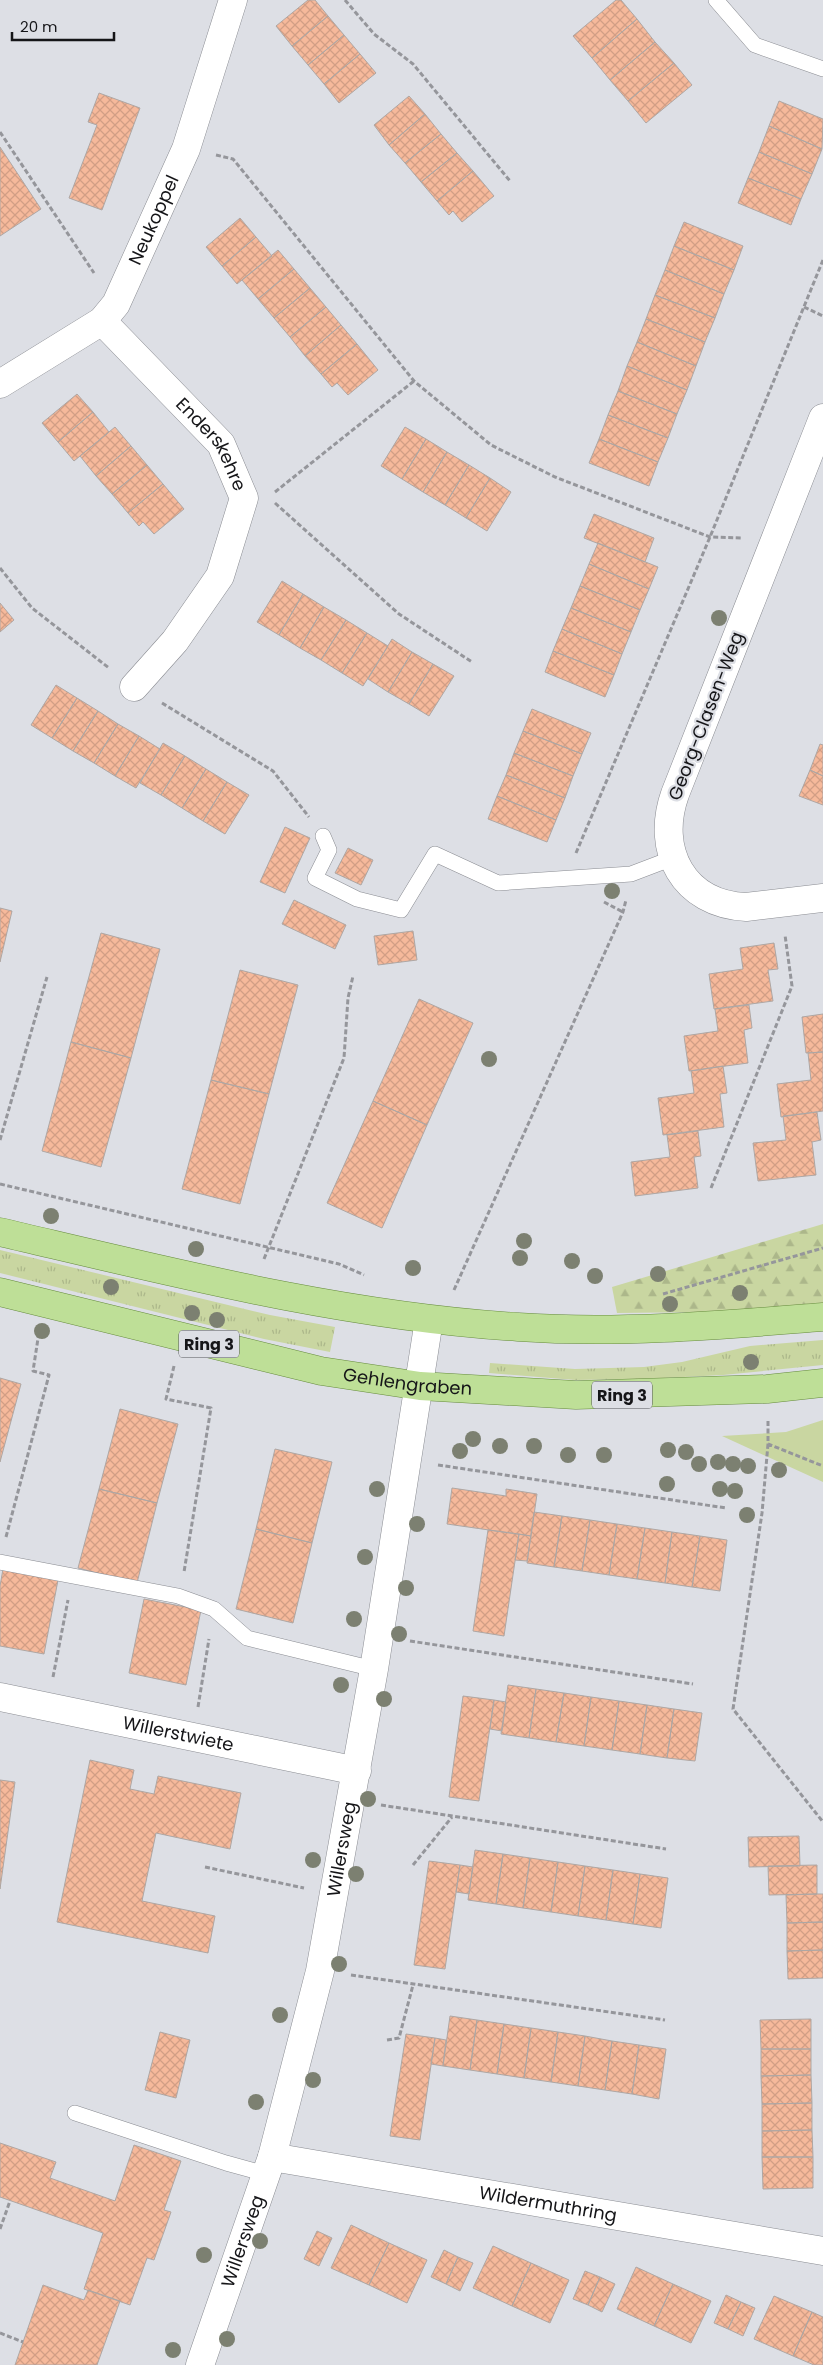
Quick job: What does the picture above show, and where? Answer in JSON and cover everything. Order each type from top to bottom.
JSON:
[{"type":"main road","points":[[0,1232],[252,1291],[429,1320],[520,1328],[667,1329],[823,1317]]},
{"type":"main road","name":"Gehlengraben","points":[[0,1292],[321,1371],[360,1379],[420,1386],[576,1395],[645,1395],[767,1389],[823,1383]]},
{"type":"street","name":"Neukoppel","points":[[109,313],[186,148],[233,0]]},
{"type":"street","points":[[0,384],[109,313]]},
{"type":"street","name":"Enderskehre","points":[[109,313],[221,444],[244,498],[220,576],[175,640],[134,687]]},
{"type":"street","name":"Georg-Clasen-Weg","points":[[823,418],[669,810],[668,841],[673,858],[692,887],[712,899],[734,906],[781,904],[823,898]]},
{"type":"street","name":"Willersweg","points":[[200,2365],[269,2166],[320,1971],[380,1636],[429,1320]]},
{"type":"street","name":"Willerstwiete","points":[[0,1697],[357,1771]]},
{"type":"street","name":"Wildermuthring","points":[[269,2166],[823,2251]]},
{"type":"lane","points":[[716,0],[755,45],[823,69]]},
{"type":"lane","points":[[323,836],[329,850],[315,878],[357,899],[401,910],[436,854],[498,883],[632,874],[673,858]]},
{"type":"lane","points":[[0,1562],[178,1596],[214,1609],[246,1638],[374,1669]]},
{"type":"lane","points":[[75,2112],[226,2163],[269,2166]]},
{"type":"path","points":[[345,0],[374,34],[414,64],[510,181]]},
{"type":"path","points":[[0,132],[109,313]]},
{"type":"path","points":[[186,148],[233,159],[414,381],[491,446],[555,477],[710,537],[775,540]]},
{"type":"path","points":[[623,912],[565,879],[710,537],[823,260]]},
{"type":"path","points":[[804,307],[823,316]]},
{"type":"path","points":[[414,381],[269,497],[399,614],[472,662]]},
{"type":"path","points":[[0,568],[32,608],[134,687],[273,771],[323,836]]},
{"type":"path","points":[[464,1291],[454,1291],[623,912],[632,874]]},
{"type":"path","points":[[710,1188],[792,986],[781,904]]},
{"type":"path","points":[[275,1233],[344,1058],[347,1044],[348,998],[353,976]]},
{"type":"path","points":[[0,1140],[47,977]]},
{"type":"path","points":[[0,1184],[340,1264],[369,1278]]},
{"type":"path","points":[[656,1296],[823,1248]]},
{"type":"path","points":[[10,1514],[49,1375],[33,1371],[44,1302]]},
{"type":"path","points":[[181,1337],[166,1399],[211,1408],[185,1566]]},
{"type":"path","points":[[767,1389],[768,1444],[762,1513],[733,1709],[823,1822]]},
{"type":"path","points":[[768,1444],[823,1466]]},
{"type":"path","points":[[407,1461],[726,1508]]},
{"type":"path","points":[[52,1680],[66,1609]]},
{"type":"path","points":[[380,1636],[693,1684]]},
{"type":"path","points":[[197,1711],[208,1643]]},
{"type":"path","points":[[351,1800],[666,1849]]},
{"type":"path","points":[[413,1865],[452,1816]]},
{"type":"path","points":[[205,1867],[334,1894]]},
{"type":"path","points":[[320,1971],[665,2020]]},
{"type":"path","points":[[388,2040],[399,2038],[413,1985]]},
{"type":"path","points":[[0,2230],[10,2201]]},
{"type":"path","points":[[0,2333],[23,2342]]},
{"type":"green space","points":[[823,1224],[823,1304],[710,1312],[617,1313],[612,1287]]},
{"type":"green space","points":[[0,1250],[270,1315],[335,1327],[330,1352],[264,1339],[0,1273]]},
{"type":"green space","points":[[823,1340],[823,1365],[723,1375],[575,1380],[489,1373],[490,1363],[575,1369],[644,1367],[682,1362],[750,1346]]},
{"type":"green space","points":[[823,1420],[823,1482],[722,1436],[786,1432]]},
{"type":"building","points":[[308,0],[315,0],[328,16],[292,46],[276,26]]},
{"type":"building","points":[[616,0],[621,0],[637,19],[592,58],[573,36]]},
{"type":"building","points":[[328,16],[344,35],[308,65],[292,46]]},
{"type":"building","points":[[637,19],[655,42],[610,80],[592,58]]},
{"type":"building","points":[[344,35],[360,54],[324,84],[308,65]]},
{"type":"building","points":[[655,42],[674,63],[628,101],[610,80]]},
{"type":"building","points":[[360,54],[376,73],[339,103],[324,84]]},
{"type":"building","points":[[674,63],[692,85],[646,123],[628,101]]},
{"type":"building","points":[[99,93],[140,108],[102,210],[69,198],[97,125],[88,122]]},
{"type":"building","points":[[409,96],[425,114],[389,145],[374,125]]},
{"type":"building","points":[[779,101],[823,119],[822,149],[769,126]]},
{"type":"building","points":[[425,114],[441,134],[405,163],[389,145]]},
{"type":"building","points":[[769,126],[822,149],[812,174],[759,152]]},
{"type":"building","points":[[441,134],[457,153],[421,182],[405,163]]},
{"type":"building","points":[[0,147],[41,209],[0,236]]},
{"type":"building","points":[[759,152],[812,174],[801,199],[748,178]]},
{"type":"building","points":[[457,153],[473,171],[437,201],[421,182]]},
{"type":"building","points":[[473,171],[494,196],[462,222],[453,211],[449,215],[437,201]]},
{"type":"building","points":[[748,178],[801,199],[791,225],[738,203]]},
{"type":"building","points":[[240,218],[256,237],[222,266],[206,247]]},
{"type":"building","points":[[684,222],[743,246],[734,270],[674,246]]},
{"type":"building","points":[[256,237],[272,256],[237,284],[222,266]]},
{"type":"building","points":[[674,246],[734,270],[724,294],[665,270]]},
{"type":"building","points":[[278,250],[294,269],[258,299],[242,280]]},
{"type":"building","points":[[294,269],[310,288],[274,318],[258,299]]},
{"type":"building","points":[[665,270],[724,294],[715,318],[655,295]]},
{"type":"building","points":[[310,288],[326,307],[290,337],[274,318]]},
{"type":"building","points":[[655,295],[715,318],[705,342],[646,319]]},
{"type":"building","points":[[326,307],[341,325],[305,356],[290,337]]},
{"type":"building","points":[[646,319],[705,342],[696,366],[637,342]]},
{"type":"building","points":[[341,325],[357,344],[321,374],[305,356]]},
{"type":"building","points":[[637,342],[696,366],[687,390],[627,366]]},
{"type":"building","points":[[357,344],[378,370],[348,395],[337,383],[332,387],[321,374]]},
{"type":"building","points":[[627,366],[687,390],[677,414],[618,391]]},
{"type":"building","points":[[618,391],[677,414],[668,438],[608,415]]},
{"type":"building","points":[[77,394],[93,412],[58,442],[42,423]]},
{"type":"building","points":[[93,412],[109,432],[74,461],[58,442]]},
{"type":"building","points":[[608,415],[668,438],[658,462],[599,439]]},
{"type":"building","points":[[115,427],[131,446],[96,476],[80,456]]},
{"type":"building","points":[[405,427],[426,439],[402,479],[381,466]]},
{"type":"building","points":[[426,439],[447,452],[423,492],[402,479]]},
{"type":"building","points":[[599,439],[658,462],[649,486],[589,463]]},
{"type":"building","points":[[131,446],[147,465],[112,494],[96,476]]},
{"type":"building","points":[[447,452],[469,465],[445,505],[423,492]]},
{"type":"building","points":[[147,465],[163,484],[128,513],[112,494]]},
{"type":"building","points":[[469,465],[490,478],[466,518],[445,505]]},
{"type":"building","points":[[490,478],[511,492],[487,531],[466,518]]},
{"type":"building","points":[[163,484],[184,509],[154,534],[143,522],[139,526],[128,513]]},
{"type":"building","points":[[594,514],[654,538],[645,562],[584,538]]},
{"type":"building","points":[[598,543],[658,567],[649,589],[589,564]]},
{"type":"building","points":[[589,564],[649,589],[640,610],[580,586]]},
{"type":"building","points":[[282,581],[303,594],[279,635],[257,622]]},
{"type":"building","points":[[580,586],[640,610],[631,632],[571,608]]},
{"type":"building","points":[[303,594],[324,607],[300,648],[279,635]]},
{"type":"building","points":[[0,603],[14,620],[0,632]]},
{"type":"building","points":[[324,607],[346,620],[321,660],[300,648]]},
{"type":"building","points":[[571,608],[631,632],[622,654],[562,629]]},
{"type":"building","points":[[346,620],[367,633],[342,673],[321,660]]},
{"type":"building","points":[[562,629],[622,654],[614,675],[553,651]]},
{"type":"building","points":[[367,633],[388,646],[363,686],[342,673]]},
{"type":"building","points":[[392,639],[412,652],[388,692],[368,679]]},
{"type":"building","points":[[553,651],[614,675],[605,697],[545,672]]},
{"type":"building","points":[[412,652],[433,664],[409,704],[388,692]]},
{"type":"building","points":[[433,664],[454,676],[429,716],[409,704]]},
{"type":"building","points":[[56,685],[77,698],[52,738],[31,725]]},
{"type":"building","points":[[77,698],[98,711],[73,751],[52,738]]},
{"type":"building","points":[[532,709],[591,733],[582,754],[523,731]]},
{"type":"building","points":[[98,711],[118,724],[94,763],[73,751]]},
{"type":"building","points":[[118,724],[139,736],[115,776],[94,763]]},
{"type":"building","points":[[523,731],[582,754],[573,776],[514,753]]},
{"type":"building","points":[[139,736],[160,749],[136,788],[115,776]]},
{"type":"building","points":[[163,743],[185,756],[161,795],[140,783]]},
{"type":"building","points":[[820,744],[823,745],[823,776],[810,770]]},
{"type":"building","points":[[514,753],[573,776],[565,798],[506,775]]},
{"type":"building","points":[[185,756],[206,769],[182,808],[161,795]]},
{"type":"building","points":[[206,769],[227,782],[203,821],[182,808]]},
{"type":"building","points":[[810,770],[823,776],[823,805],[799,796]]},
{"type":"building","points":[[506,775],[565,798],[556,820],[497,796]]},
{"type":"building","points":[[227,782],[249,795],[225,834],[203,821]]},
{"type":"building","points":[[497,796],[556,820],[547,842],[488,819]]},
{"type":"building","points":[[285,827],[310,838],[285,893],[260,882]]},
{"type":"building","points":[[348,848],[373,860],[361,885],[335,873]]},
{"type":"building","points":[[294,900],[346,925],[335,949],[282,924]]},
{"type":"building","points":[[0,908],[12,911],[0,962]]},
{"type":"building","points":[[413,931],[417,960],[378,965],[374,936]]},
{"type":"building","points":[[101,933],[160,949],[131,1058],[71,1042]]},
{"type":"building","points":[[774,943],[778,969],[768,970],[773,1001],[714,1009],[709,974],[743,969],[740,948]]},
{"type":"building","points":[[240,970],[298,985],[269,1094],[211,1080]]},
{"type":"building","points":[[419,999],[473,1023],[427,1125],[373,1101]]},
{"type":"building","points":[[749,1005],[752,1028],[744,1030],[748,1063],[689,1071],[684,1036],[718,1031],[715,1009]]},
{"type":"building","points":[[823,1014],[823,1052],[806,1053],[802,1017]]},
{"type":"building","points":[[71,1042],[131,1058],[101,1167],[42,1151]]},
{"type":"building","points":[[823,1052],[823,1111],[781,1117],[777,1084],[811,1080],[808,1053]]},
{"type":"building","points":[[723,1066],[727,1093],[720,1094],[724,1127],[663,1135],[658,1098],[694,1093],[691,1071]]},
{"type":"building","points":[[211,1080],[269,1094],[240,1204],[182,1189]]},
{"type":"building","points":[[373,1101],[427,1125],[382,1228],[327,1203]]},
{"type":"building","points":[[817,1112],[821,1140],[812,1142],[816,1175],[758,1181],[753,1143],[786,1140],[783,1116]]},
{"type":"building","points":[[698,1131],[701,1156],[694,1157],[698,1188],[635,1196],[631,1162],[670,1157],[667,1135]]},
{"type":"building","points":[[0,1378],[21,1384],[0,1462]]},
{"type":"building","points":[[120,1409],[178,1424],[157,1503],[99,1489]]},
{"type":"building","points":[[275,1449],[332,1462],[312,1543],[256,1529]]},
{"type":"building","points":[[452,1488],[506,1496],[506,1489],[537,1494],[531,1536],[447,1524]]},
{"type":"building","points":[[99,1489],[157,1503],[137,1583],[78,1568]]},
{"type":"building","points":[[534,1512],[562,1516],[554,1567],[527,1563]]},
{"type":"building","points":[[562,1516],[590,1520],[582,1571],[554,1567]]},
{"type":"building","points":[[590,1520],[617,1524],[609,1575],[582,1571]]},
{"type":"building","points":[[617,1524],[645,1528],[637,1579],[609,1575]]},
{"type":"building","points":[[645,1528],[672,1532],[665,1583],[637,1579]]},
{"type":"building","points":[[256,1529],[312,1543],[293,1623],[236,1609]]},
{"type":"building","points":[[488,1530],[519,1534],[504,1636],[473,1631]]},
{"type":"building","points":[[672,1532],[700,1536],[692,1587],[665,1583]]},
{"type":"building","points":[[519,1534],[531,1536],[527,1561],[515,1560]]},
{"type":"building","points":[[700,1536],[727,1540],[720,1591],[692,1587]]},
{"type":"building","points":[[3,1569],[58,1580],[44,1654],[0,1646],[0,1586]]},
{"type":"building","points":[[144,1599],[201,1610],[186,1685],[129,1673]]},
{"type":"building","points":[[508,1685],[536,1689],[529,1738],[501,1734]]},
{"type":"building","points":[[536,1689],[564,1693],[556,1742],[529,1738]]},
{"type":"building","points":[[564,1693],[591,1697],[584,1746],[556,1742]]},
{"type":"building","points":[[463,1696],[494,1700],[479,1801],[449,1797]]},
{"type":"building","points":[[591,1697],[619,1701],[612,1750],[584,1746]]},
{"type":"building","points":[[494,1700],[506,1702],[502,1731],[490,1729]]},
{"type":"building","points":[[619,1701],[647,1705],[640,1754],[612,1750]]},
{"type":"building","points":[[647,1705],[674,1709],[667,1758],[640,1754]]},
{"type":"building","points":[[674,1709],[702,1713],[695,1761],[667,1758]]},
{"type":"building","points":[[90,1760],[134,1770],[130,1789],[154,1794],[158,1776],[241,1793],[230,1849],[156,1833],[142,1901],[215,1916],[208,1953],[57,1922]]},
{"type":"building","points":[[0,1780],[15,1782],[0,1889]]},
{"type":"building","points":[[799,1836],[800,1866],[749,1867],[748,1837]]},
{"type":"building","points":[[475,1850],[503,1854],[496,1904],[468,1900]]},
{"type":"building","points":[[503,1854],[530,1858],[523,1908],[496,1904]]},
{"type":"building","points":[[530,1858],[558,1862],[551,1912],[523,1908]]},
{"type":"building","points":[[429,1861],[460,1865],[445,1969],[414,1965]]},
{"type":"building","points":[[558,1862],[585,1866],[578,1916],[551,1912]]},
{"type":"building","points":[[460,1865],[473,1867],[469,1894],[456,1892]]},
{"type":"building","points":[[817,1865],[817,1894],[769,1895],[768,1866]]},
{"type":"building","points":[[585,1866],[613,1870],[606,1920],[578,1916]]},
{"type":"building","points":[[613,1870],[640,1874],[633,1924],[606,1920]]},
{"type":"building","points":[[640,1874],[668,1878],[661,1928],[633,1924]]},
{"type":"building","points":[[823,1894],[823,1922],[787,1923],[786,1895]]},
{"type":"building","points":[[823,1922],[823,1950],[787,1951],[787,1923]]},
{"type":"building","points":[[823,1950],[823,1978],[788,1979],[787,1951]]},
{"type":"building","points":[[450,2016],[477,2020],[470,2070],[443,2066]]},
{"type":"building","points":[[811,2019],[811,2049],[761,2049],[760,2020]]},
{"type":"building","points":[[477,2020],[504,2024],[497,2074],[470,2070]]},
{"type":"building","points":[[504,2024],[531,2028],[524,2078],[497,2074]]},
{"type":"building","points":[[531,2028],[558,2032],[551,2082],[524,2078]]},
{"type":"building","points":[[160,2032],[190,2040],[176,2098],[145,2090]]},
{"type":"building","points":[[558,2032],[585,2036],[578,2086],[551,2082]]},
{"type":"building","points":[[406,2034],[435,2038],[420,2140],[390,2136]]},
{"type":"building","points":[[585,2036],[612,2041],[605,2090],[578,2086]]},
{"type":"building","points":[[435,2038],[446,2040],[443,2066],[431,2064]]},
{"type":"building","points":[[612,2041],[639,2045],[632,2094],[605,2090]]},
{"type":"building","points":[[639,2045],[666,2049],[659,2099],[632,2094]]},
{"type":"building","points":[[761,2049],[811,2049],[811,2075],[761,2076]]},
{"type":"building","points":[[811,2075],[812,2103],[762,2104],[761,2076]]},
{"type":"building","points":[[812,2103],[812,2130],[762,2131],[762,2104]]},
{"type":"building","points":[[812,2130],[813,2157],[762,2157],[762,2131]]},
{"type":"building","points":[[0,2143],[56,2162],[50,2178],[115,2201],[134,2145],[181,2161],[164,2210],[171,2212],[154,2260],[147,2258],[130,2305],[84,2289],[103,2233],[0,2197]]},
{"type":"building","points":[[762,2157],[813,2157],[813,2188],[763,2189]]},
{"type":"building","points":[[351,2225],[389,2243],[369,2285],[331,2268]]},
{"type":"building","points":[[317,2231],[332,2238],[319,2266],[304,2259]]},
{"type":"building","points":[[389,2243],[427,2260],[407,2303],[369,2285]]},
{"type":"building","points":[[493,2246],[531,2263],[512,2306],[473,2288]]},
{"type":"building","points":[[444,2250],[458,2257],[446,2284],[431,2277]]},
{"type":"building","points":[[458,2257],[473,2263],[460,2291],[446,2284]]},
{"type":"building","points":[[531,2263],[569,2280],[550,2323],[512,2306]]},
{"type":"building","points":[[636,2267],[673,2284],[654,2326],[617,2309]]},
{"type":"building","points":[[585,2271],[600,2277],[588,2305],[573,2299]]},
{"type":"building","points":[[600,2277],[615,2284],[602,2312],[588,2305]]},
{"type":"building","points":[[673,2284],[711,2301],[691,2343],[654,2326]]},
{"type":"building","points":[[43,2285],[84,2300],[88,2290],[120,2301],[97,2365],[15,2365]]},
{"type":"building","points":[[726,2295],[741,2302],[728,2329],[714,2323]]},
{"type":"building","points":[[774,2296],[812,2312],[793,2356],[754,2339]]},
{"type":"building","points":[[741,2302],[755,2308],[743,2336],[728,2329]]},
{"type":"building","points":[[812,2312],[823,2317],[823,2365],[814,2365],[793,2356]]}]
